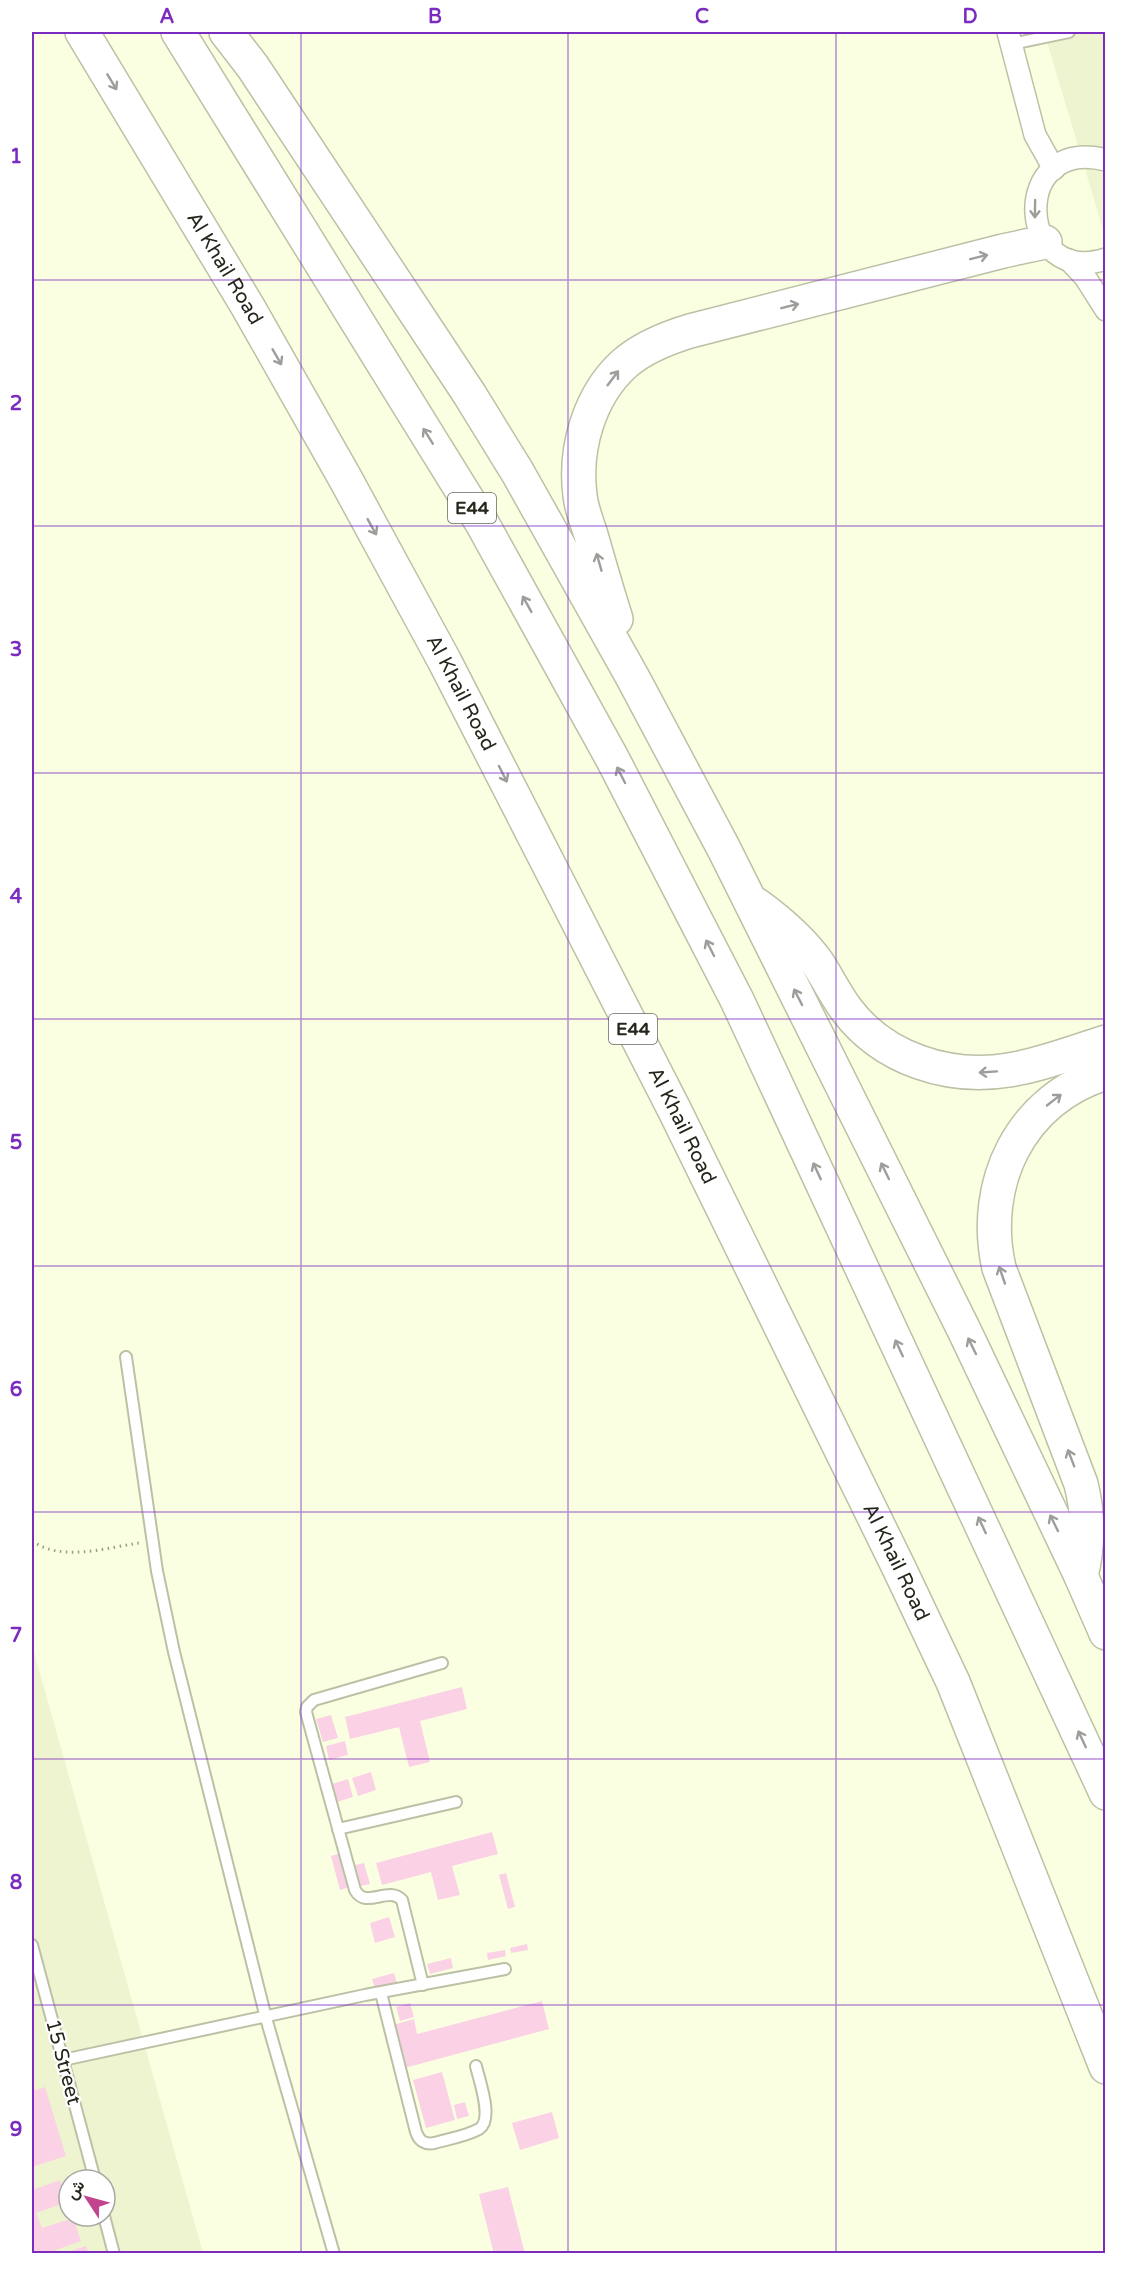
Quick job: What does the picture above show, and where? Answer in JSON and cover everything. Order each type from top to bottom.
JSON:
[{"type":"highway","name":"Al Khail Road","points":[[82,32],[248,307],[345,478],[444,660],[670,1100],[953,1682],[1106,2067]]},
{"type":"highway","name":"E44","points":[[178,32],[482,523],[612,758],[742,1011],[1106,1793]]},
{"type":"highway","points":[[226,32],[254,67],[470,395],[518,473],[633,678],[749,899],[964,1330],[1106,1633]]},
{"type":"highway","points":[[633,678],[580,497],[578,464],[587,423],[602,392],[624,364],[661,342],[700,328],[1003,251],[1057,251]]},
{"type":"highway","points":[[749,899],[802,944],[857,1022],[881,1043],[918,1062],[958,1072],[995,1072],[1027,1066],[1106,1042]]},
{"type":"highway","points":[[1081,1576],[1088,1530],[1083,1492],[999,1268],[995,1250],[994,1213],[996,1194],[1005,1167],[1018,1140],[1029,1124],[1059,1096],[1106,1073]]},
{"type":"street","points":[[1010,38],[1035,135],[1054,169]]},
{"type":"street","points":[[1106,160],[1094,157],[1080,158],[1066,161],[1054,169],[1040,187],[1034,210],[1035,221],[1057,251],[1085,277],[1106,310]]},
{"type":"street","points":[[1057,251],[1089,263],[1106,260]]},
{"type":"lane","points":[[1010,38],[1069,32]]},
{"type":"lane","points":[[126,1357],[153,1541],[174,1652],[266,2018],[334,2253]]},
{"type":"lane","points":[[423,1985],[402,1900],[390,1894],[366,1899],[357,1894],[307,1707],[319,1698],[442,1663]]},
{"type":"lane","points":[[338,1828],[456,1802]]},
{"type":"lane","name":"15 Street","points":[[32,1945],[92,2168]]},
{"type":"lane","points":[[63,2060],[381,1992],[505,1969]]},
{"type":"lane","points":[[381,1992],[416,2132],[421,2140],[429,2144],[434,2143],[476,2130],[484,2124],[487,2114],[476,2066]]},
{"type":"lane","points":[[107,2228],[114,2253]]},
{"type":"path","points":[[32,1541],[55,1552],[71,1552],[153,1541]]},
{"type":"shaded area","points":[[1044,32],[1105,32],[1105,236]]},
{"type":"shaded area","points":[[32,1645],[203,2253],[32,2253]]},
{"type":"building","points":[[462,1687],[467,1709],[420,1721],[430,1762],[409,1767],[399,1727],[350,1739],[345,1717]]},
{"type":"building","points":[[331,1715],[338,1738],[323,1742],[316,1719]]},
{"type":"building","points":[[345,1741],[348,1755],[329,1760],[326,1746]]},
{"type":"building","points":[[371,1772],[376,1790],[358,1796],[352,1778]]},
{"type":"building","points":[[348,1779],[353,1797],[337,1802],[332,1784]]},
{"type":"building","points":[[492,1832],[498,1854],[452,1866],[460,1895],[438,1900],[431,1872],[382,1885],[376,1863]]},
{"type":"building","points":[[341,1853],[350,1887],[340,1890],[331,1856]]},
{"type":"building","points":[[364,1863],[370,1884],[361,1886],[355,1865]]},
{"type":"building","points":[[506,1873],[515,1907],[508,1909],[499,1875]]},
{"type":"building","points":[[389,1917],[395,1937],[375,1943],[370,1923]]},
{"type":"building","points":[[527,1944],[528,1950],[511,1953],[510,1948]]},
{"type":"building","points":[[505,1950],[506,1956],[488,1960],[487,1953]]},
{"type":"building","points":[[451,1958],[453,1968],[430,1974],[427,1964]]},
{"type":"building","points":[[394,1973],[397,1983],[375,1989],[372,1979]]},
{"type":"building","points":[[542,2001],[549,2029],[401,2069],[393,2025],[414,2019],[417,2034]]},
{"type":"building","points":[[410,2003],[414,2017],[400,2021],[396,2007]]},
{"type":"building","points":[[442,2072],[455,2120],[426,2128],[413,2080]]},
{"type":"building","points":[[45,2087],[66,2156],[32,2167],[32,2091]]},
{"type":"building","points":[[465,2102],[469,2116],[457,2119],[454,2105]]},
{"type":"building","points":[[552,2112],[559,2138],[520,2150],[512,2123]]},
{"type":"building","points":[[57,2181],[57,2206],[36,2213],[42,2228],[57,2223],[57,2228],[76,2228],[81,2241],[45,2254],[32,2254],[32,2190]]},
{"type":"building","points":[[508,2187],[525,2254],[494,2254],[479,2194]]},
{"type":"building","points":[[86,2246],[89,2254],[64,2254],[64,2253]]}]
